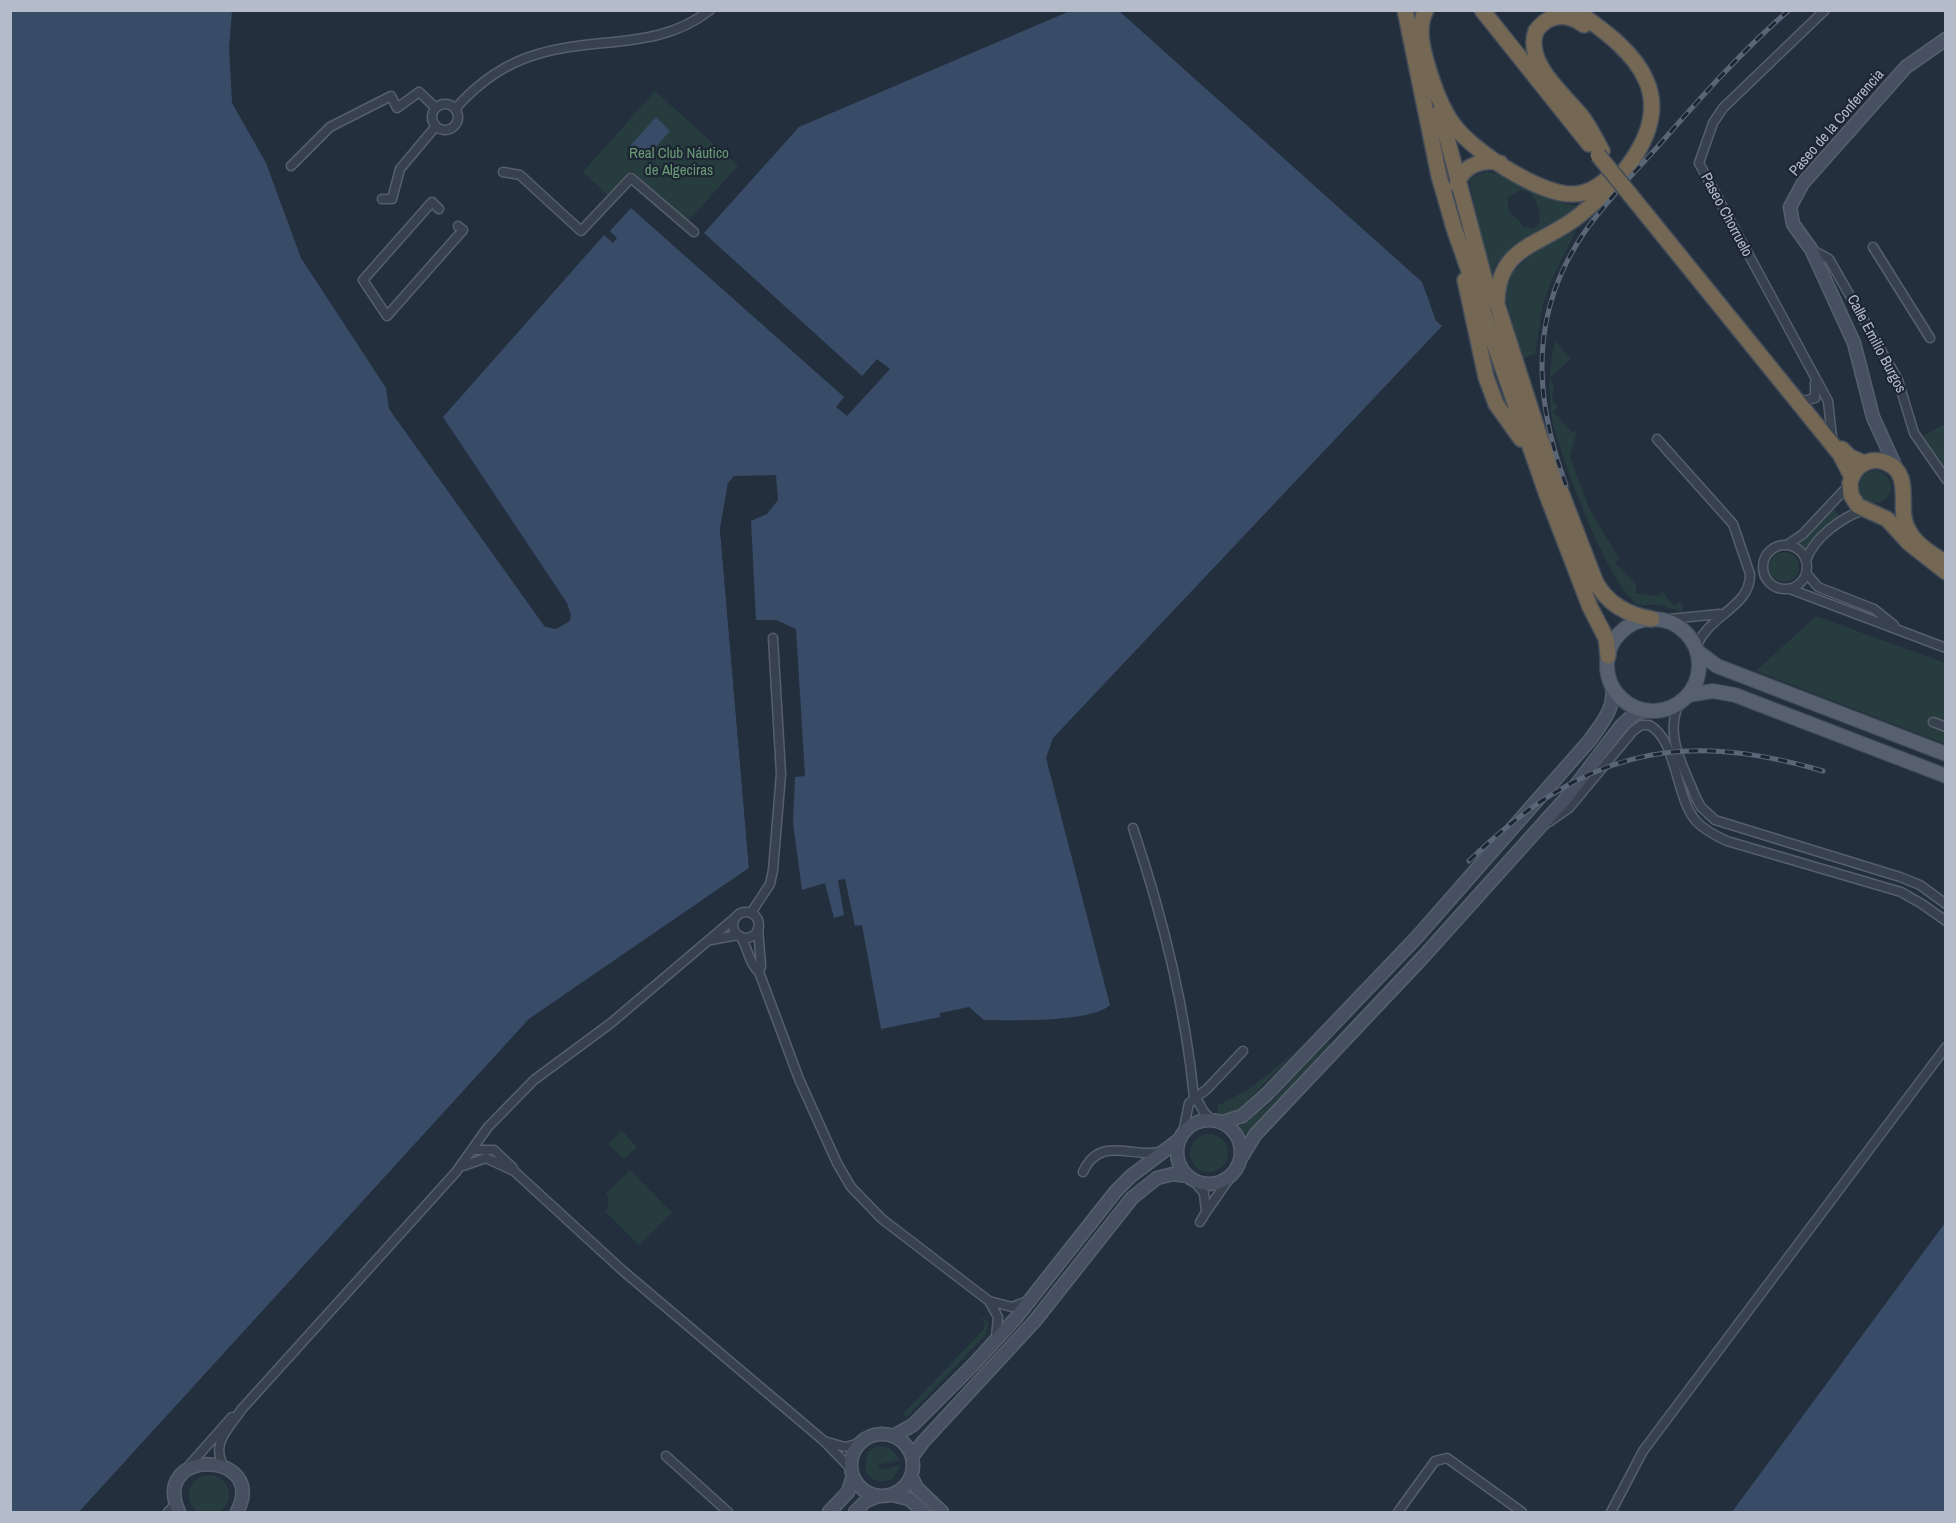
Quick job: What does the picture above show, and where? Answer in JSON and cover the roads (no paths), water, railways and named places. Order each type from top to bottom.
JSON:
[{"type":"highway","points":[[1405,10],[1439,176],[1454,228],[1533,455],[1590,607],[1606,638],[1608,656]]},
{"type":"highway","points":[[1426,10],[1421,28],[1423,49],[1490,296],[1497,304]]},
{"type":"highway","points":[[1473,10],[1501,42],[1518,55]]},
{"type":"highway","points":[[1482,10],[1600,153]]},
{"type":"highway","points":[[1488,10],[1600,153],[1832,437],[1850,457],[1869,462],[1886,462],[1898,472],[1902,490],[1902,510],[1910,533],[1917,543],[1946,564]]},
{"type":"highway","points":[[1575,10],[1613,40],[1645,78],[1651,107],[1646,134],[1633,160],[1582,214],[1524,247],[1510,260],[1498,281],[1497,304],[1540,438],[1596,583],[1606,597],[1625,612],[1655,619]]},
{"type":"highway","points":[[1433,85],[1454,126],[1476,147],[1552,192],[1574,194],[1591,190],[1606,181],[1619,167],[1637,138],[1644,104],[1641,86],[1634,73],[1607,43],[1589,28],[1570,17],[1554,17],[1540,24],[1536,31],[1534,50],[1544,71],[1585,121],[1600,153]]},
{"type":"highway","points":[[1474,284],[1454,211],[1458,179],[1464,172],[1480,163],[1493,161],[1505,166]]},
{"type":"highway","points":[[1651,216],[1840,454],[1851,480],[1851,495],[1869,511],[1887,519],[1928,561],[1946,572]]},
{"type":"highway","points":[[1454,228],[1479,351],[1496,404],[1533,455]]},
{"type":"highway","points":[[1479,351],[1502,368]]},
{"type":"highway","points":[[1851,480],[1869,462]]},
{"type":"highway","points":[[1869,511],[1893,507],[1902,490]]},
{"type":"main road","name":"Paseo de la Conferencia","points":[[1898,472],[1873,417],[1854,343],[1811,249],[1793,224],[1790,207],[1795,194],[1905,67],[1946,39]]},
{"type":"main road","points":[[1869,462],[1884,443]]},
{"type":"main road","points":[[829,1512],[844,1497],[852,1472],[853,1455],[860,1443],[872,1436],[892,1436],[907,1430],[918,1421],[994,1342],[1116,1191],[1199,1121],[1218,1121],[1242,1116],[1267,1094],[1425,928],[1590,740],[1609,712],[1613,701],[1612,687],[1607,672],[1608,656],[1614,640],[1626,628],[1655,619],[1682,629],[1696,650],[1717,666],[1946,754]]},
{"type":"main road","points":[[1685,698],[1697,677],[1696,650]]},
{"type":"main road","points":[[1612,687],[1623,701],[1647,711]]},
{"type":"main road","points":[[912,1457],[923,1442],[1034,1322],[1132,1198],[1157,1178],[1173,1174],[1213,1184],[1231,1176],[1255,1135],[1424,956],[1566,798],[1621,726],[1634,714],[1665,710],[1685,698],[1713,691],[1735,695],[1946,776]]},
{"type":"main road","points":[[1218,1121],[1239,1138],[1241,1158]]},
{"type":"main road","points":[[1181,1136],[1178,1159],[1191,1178]]},
{"type":"main road","points":[[892,1436],[904,1443],[912,1457],[911,1476],[904,1487],[892,1495]]},
{"type":"main road","points":[[174,1510],[175,1490],[182,1476],[191,1468],[204,1463],[224,1467],[238,1481],[246,1512]]},
{"type":"main road","points":[[852,1472],[860,1487],[878,1496]]},
{"type":"main road","points":[[911,1476],[917,1488],[942,1512]]},
{"type":"main road","points":[[237,1512],[242,1495]]},
{"type":"main road","points":[[855,1512],[866,1502],[878,1496],[892,1495],[909,1499],[924,1512]]},
{"type":"street","points":[[455,108],[476,87],[517,61],[553,50],[658,37],[680,29],[710,10]]},
{"type":"street","name":"Paseo Chorruelo","points":[[1825,10],[1724,108],[1713,123],[1698,163],[1815,382],[1828,401],[1832,437]]},
{"type":"street","points":[[291,166],[330,127],[391,96],[397,108],[419,92],[436,108]]},
{"type":"street","points":[[447,104],[455,108],[458,118],[452,128],[444,130],[436,126],[432,115],[436,108],[447,104]]},
{"type":"street","points":[[382,200],[392,199],[400,169],[436,126]]},
{"type":"street","points":[[503,172],[520,175],[582,231],[631,178],[694,232]]},
{"type":"street","points":[[439,209],[432,202],[363,280],[387,316],[463,231],[458,226]]},
{"type":"street","points":[[1873,248],[1930,338]]},
{"type":"street","name":"Calle Emilio Burgos","points":[[1811,249],[1829,259],[1898,380],[1914,433],[1946,479]]},
{"type":"street","points":[[1803,401],[1808,402],[1815,398],[1815,382]]},
{"type":"street","points":[[1657,439],[1736,531],[1750,582],[1739,602],[1720,614],[1699,638],[1696,650]]},
{"type":"street","points":[[1851,480],[1844,493],[1805,529],[1803,534],[1787,545],[1769,551],[1762,567],[1768,583],[1779,589],[1790,589],[1946,648]]},
{"type":"street","points":[[1790,589],[1800,583],[1806,573],[1809,551],[1835,526],[1869,511]]},
{"type":"street","points":[[1787,545],[1800,552],[1806,562]]},
{"type":"street","points":[[1806,573],[1818,587],[1874,609],[1890,624],[1907,633]]},
{"type":"street","points":[[1655,619],[1720,614]]},
{"type":"street","points":[[751,913],[770,884],[781,774],[772,638]]},
{"type":"street","points":[[1685,698],[1673,717],[1674,738],[1696,798],[1707,814],[1732,827],[1900,877],[1920,885],[1946,904]]},
{"type":"street","points":[[1933,722],[1946,727]]},
{"type":"street","points":[[1533,833],[1569,808],[1636,727],[1649,724],[1661,734],[1689,809],[1704,828],[1727,840],[1901,892],[1922,903],[1946,921]]},
{"type":"street","points":[[1134,828],[1149,873],[1187,1036],[1194,1097],[1199,1101],[1202,1111],[1218,1121]]},
{"type":"street","points":[[182,1476],[222,1427],[242,1410],[456,1172],[474,1150],[488,1127],[534,1080],[611,1023],[743,912],[751,913],[758,919],[761,966],[759,972]]},
{"type":"street","points":[[736,917],[733,926],[749,950],[754,968],[759,972],[799,1079],[837,1163],[851,1187],[882,1219],[989,1301],[1012,1307],[1030,1299]]},
{"type":"street","points":[[711,940],[753,935],[758,928]]},
{"type":"street","points":[[1611,1512],[1642,1450],[1946,1047]]},
{"type":"street","points":[[1181,1136],[1189,1102],[1207,1089],[1243,1051]]},
{"type":"street","points":[[496,1152],[490,1135],[493,1126],[505,1109]]},
{"type":"street","points":[[474,1150],[488,1148],[496,1152],[512,1166],[514,1171]]},
{"type":"street","points":[[1083,1172],[1086,1164],[1101,1153],[1124,1149],[1141,1154],[1163,1151]]},
{"type":"street","points":[[456,1172],[467,1163],[486,1158],[514,1171],[630,1277],[824,1441],[852,1472]]},
{"type":"street","points":[[1200,1222],[1231,1176]]},
{"type":"street","points":[[1191,1178],[1204,1192],[1206,1212]]},
{"type":"street","points":[[989,1301],[998,1317],[999,1325],[994,1342]]},
{"type":"street","points":[[224,1467],[219,1456],[219,1444],[242,1410]]},
{"type":"street","points":[[824,1441],[845,1448],[860,1443]]},
{"type":"street","points":[[666,1456],[728,1512]]},
{"type":"street","points":[[1398,1512],[1435,1461],[1441,1458],[1456,1462],[1522,1512]]},
{"type":"water","points":[[10,11],[232,11],[229,47],[232,103],[266,163],[301,258],[386,388],[389,409],[545,627],[556,629],[570,621],[571,615],[567,603],[443,417],[604,235],[613,243],[617,238],[610,231],[631,208],[844,397],[836,407],[847,416],[890,369],[877,359],[862,376],[704,233],[799,127],[1070,11],[1119,11],[1422,282],[1436,321],[1442,326],[1053,738],[1046,758],[1110,1005],[1086,1015],[1030,1020],[984,1020],[969,1007],[940,1013],[940,1017],[881,1029],[862,925],[855,926],[845,879],[838,880],[844,915],[834,918],[825,883],[802,890],[793,823],[795,777],[805,776],[796,629],[776,620],[756,620],[751,521],[767,514],[778,500],[776,475],[734,476],[728,484],[720,529],[749,868],[529,1019],[79,1512],[10,1512]]},
{"type":"water","points":[[656,117],[670,131],[645,159],[630,146]]},
{"type":"water","points":[[1945,1223],[1945,1512],[1732,1512]]},
{"type":"railway","points":[[1566,485],[1547,419],[1542,354],[1546,323],[1554,292],[1567,261],[1603,207],[1722,75],[1789,10]]},
{"type":"railway","points":[[1469,861],[1510,825],[1550,796],[1590,774],[1632,759],[1675,752],[1721,751],[1770,758],[1823,771]]},
{"type":"park label","name":"Real Club Náutico de Algeciras","points":[[679,162]]}]
